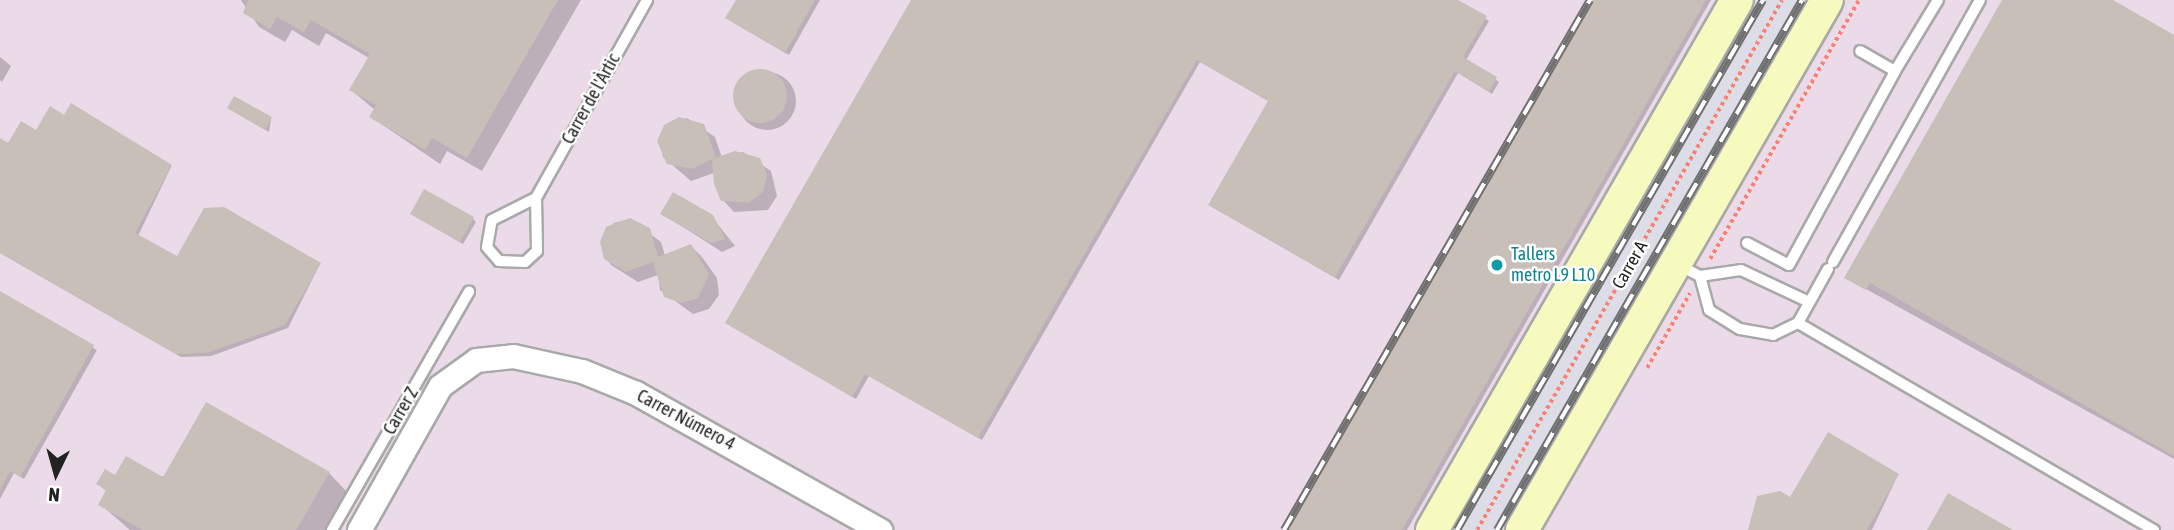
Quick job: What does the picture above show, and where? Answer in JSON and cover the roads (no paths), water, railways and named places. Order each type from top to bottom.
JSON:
[{"type":"main road","points":[[1432,530],[1737,0]]},
{"type":"main road","points":[[1522,530],[1688,270],[1827,0]]},
{"type":"street","name":"Carrer Número 4","points":[[476,360],[535,359],[605,380],[880,530]]},
{"type":"street","name":"Carrer Z","points":[[359,530],[440,386],[476,360]]},
{"type":"lane","name":"Carrer de l'Àrtic","points":[[536,198],[647,0]]},
{"type":"lane","points":[[1779,285],[1895,71],[1938,0]]},
{"type":"lane","points":[[1807,301],[1779,285],[1741,271],[1688,270],[1709,310],[1740,329],[1773,335],[1798,323],[1807,301],[1831,266],[1980,0]]},
{"type":"lane","points":[[1860,51],[1895,71]]},
{"type":"lane","points":[[536,198],[537,251],[524,262],[499,261],[487,247],[492,220],[536,198]]},
{"type":"lane","points":[[1747,243],[1788,265]]},
{"type":"lane","name":"Carrer Z","points":[[332,530],[469,292]]},
{"type":"lane","points":[[1798,323],[2154,530]]},
{"type":"railway","points":[[1284,530],[1590,0]]},
{"type":"railway","points":[[1457,530],[1763,0]]},
{"type":"railway","points":[[1497,530],[1802,0]]},
{"type":"place","name":"Tallers metro L9 L10","points":[[1497,265]]}]
